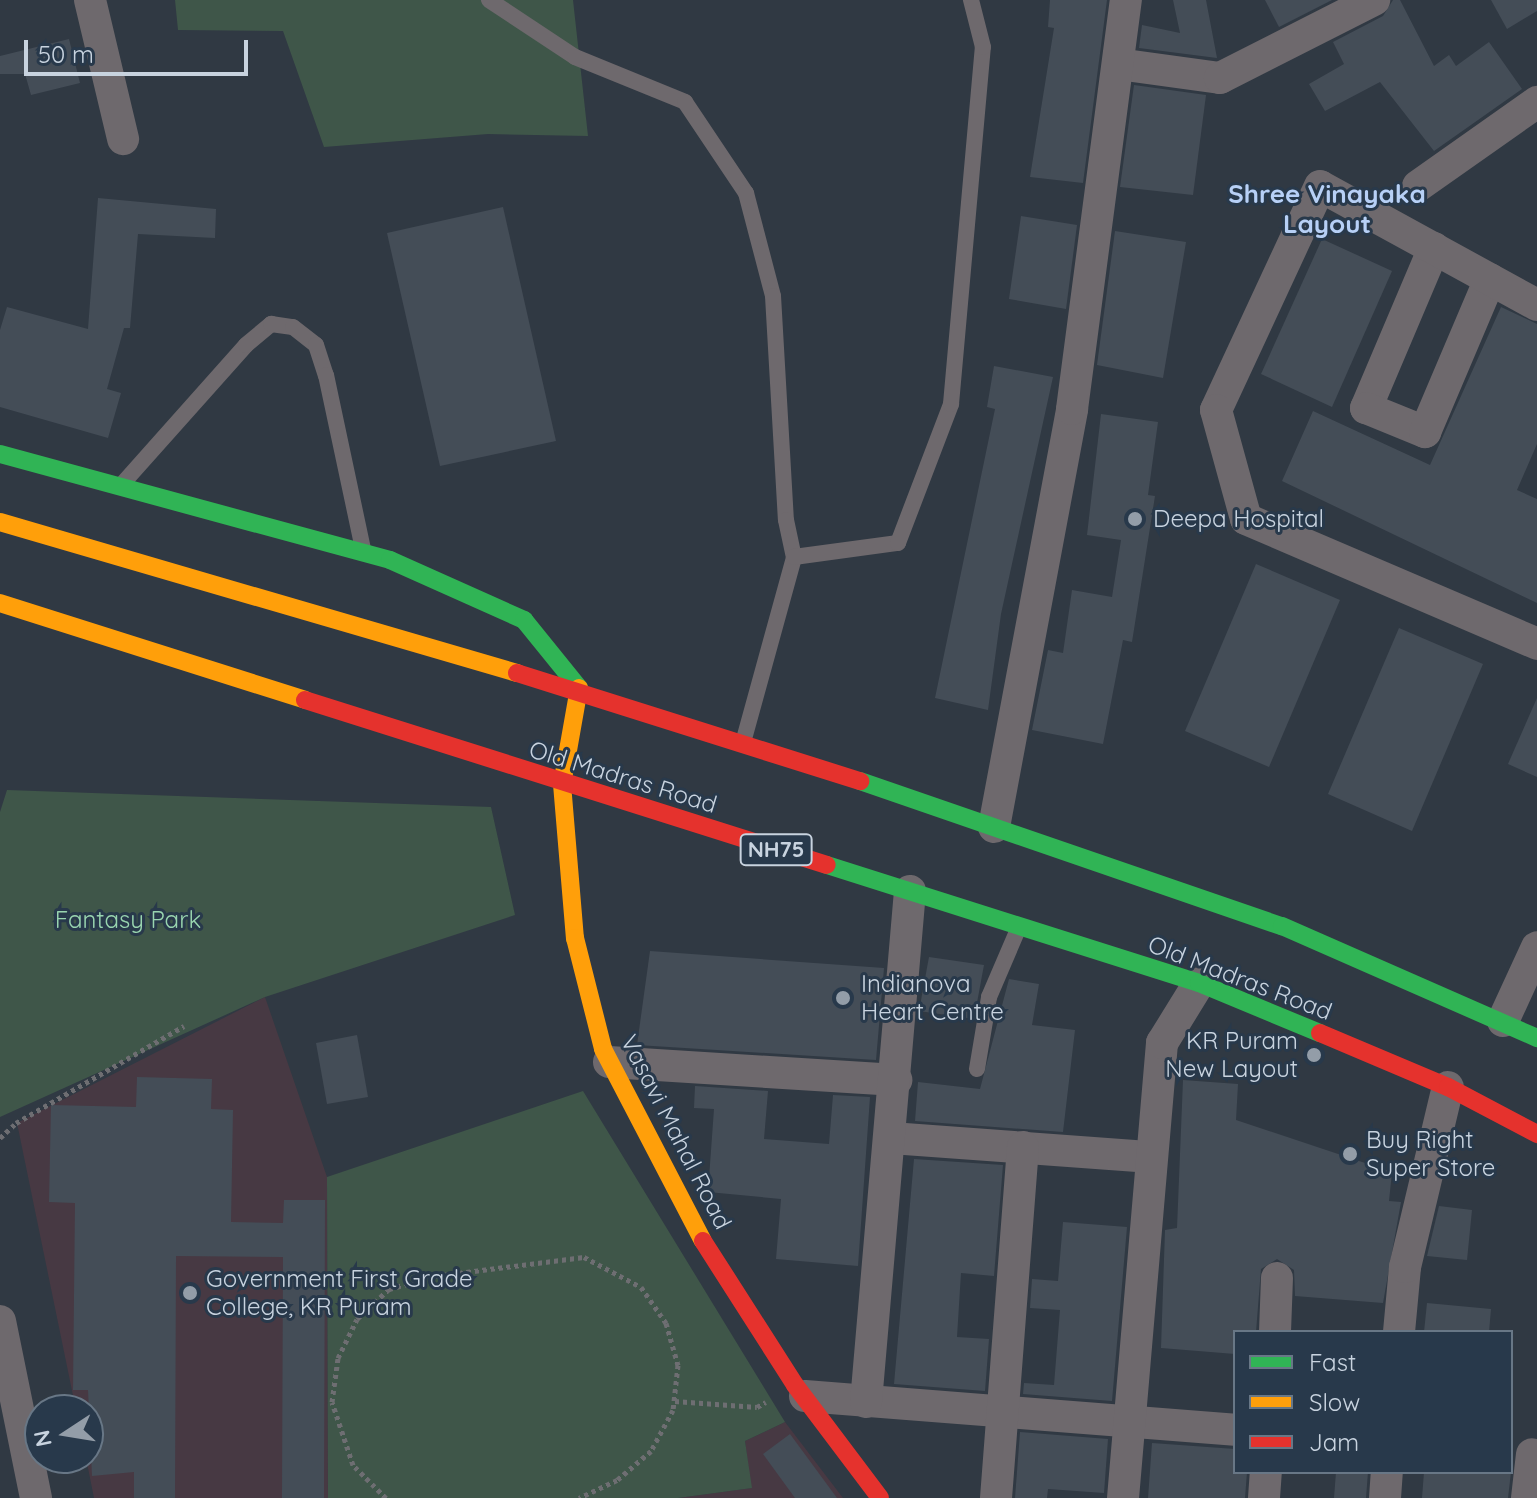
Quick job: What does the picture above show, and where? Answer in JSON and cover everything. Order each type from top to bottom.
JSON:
[{"type":"main road","points":[[0,454],[364,553],[524,620],[582,692]]},
{"type":"main road","points":[[0,522],[743,741],[1282,926],[1537,1038]]},
{"type":"main road","name":"Old Madras Road","points":[[0,603],[562,784],[1199,983],[1448,1087],[1537,1134]]},
{"type":"main road","name":"Vasavi Mahal Road","points":[[582,692],[562,784],[575,938],[609,1062],[679,1203],[800,1390],[880,1498]]},
{"type":"street","points":[[90,0],[123,139]]},
{"type":"street","points":[[994,827],[1072,409],[1126,0]]},
{"type":"street","points":[[1118,64],[1220,78],[1374,0]]},
{"type":"street","points":[[1418,186],[1537,102]]},
{"type":"street","points":[[1537,305],[1320,186],[1216,410],[1246,519],[1537,644]]},
{"type":"street","points":[[1434,248],[1366,408],[1425,432],[1490,279]]},
{"type":"street","points":[[866,1402],[910,891]]},
{"type":"street","points":[[1503,1021],[1537,947]]},
{"type":"street","points":[[1123,1498],[1162,1043],[1199,983]]},
{"type":"street","points":[[609,1062],[896,1080]]},
{"type":"street","points":[[1399,1330],[1405,1267],[1448,1087]]},
{"type":"street","points":[[891,1138],[1151,1157]]},
{"type":"street","points":[[996,1498],[1023,1147]]},
{"type":"street","points":[[1275,1330],[1277,1278]]},
{"type":"street","points":[[0,1321],[36,1498]]},
{"type":"street","points":[[800,1390],[866,1402],[1233,1430]]},
{"type":"street","points":[[1527,1453],[1527,1498]]},
{"type":"street","points":[[1264,1498],[1266,1474]]},
{"type":"street","points":[[1385,1498],[1387,1474]]},
{"type":"lane","points":[[489,0],[575,57],[685,102],[746,193],[773,296],[786,520],[794,557],[743,741]]},
{"type":"lane","points":[[794,557],[898,543],[951,404],[983,47],[971,0]]},
{"type":"lane","points":[[120,486],[246,345],[271,324],[293,327],[316,345],[326,375],[364,553]]},
{"type":"lane","points":[[977,1069],[989,997],[1019,926]]},
{"type":"path","points":[[0,1138],[16,1123],[184,1026]]},
{"type":"path","points":[[386,1498],[353,1465],[332,1402],[345,1338],[389,1289],[532,1260],[584,1257],[604,1263],[641,1287],[666,1323],[678,1365],[675,1401],[651,1451],[617,1480],[579,1498]]},
{"type":"path","points":[[675,1401],[757,1407],[800,1390]]},
{"type":"shaded area","name":"Government First Grade College, KR Puram","points":[[265,997],[327,1177],[328,1498],[94,1498],[89,1474],[104,1474],[104,1394],[73,1394],[17,1123]]},
{"type":"shaded area","points":[[785,1422],[843,1498],[678,1498],[751,1488],[745,1441]]},
{"type":"green space","points":[[175,0],[573,0],[588,136],[488,134],[324,147],[283,31],[178,30]]},
{"type":"green space","name":"Fantasy Park","points":[[7,790],[491,807],[515,915],[265,997],[0,1117],[0,812]]},
{"type":"green space","points":[[583,1091],[785,1422],[745,1441],[752,1488],[678,1498],[328,1498],[327,1177]]},
{"type":"building","points":[[1050,0],[1107,0],[1083,183],[1030,177],[1054,28],[1048,27]]},
{"type":"building","points":[[1173,0],[1206,0],[1217,58],[1139,48],[1142,25],[1180,33]]},
{"type":"building","points":[[1265,0],[1332,0],[1279,27]]},
{"type":"building","points":[[1393,0],[1400,0],[1434,66],[1449,55],[1456,66],[1489,42],[1522,89],[1434,151],[1380,82],[1325,111],[1309,84],[1344,64],[1333,42],[1383,16]]},
{"type":"building","points":[[1491,0],[1537,0],[1537,11],[1507,29]]},
{"type":"building","points":[[69,39],[80,83],[31,95],[25,74],[0,74],[0,56]]},
{"type":"building","points":[[1134,85],[1206,95],[1193,195],[1120,187]]},
{"type":"building","points":[[98,198],[216,209],[215,238],[138,234],[130,328],[124,328],[107,389],[121,393],[108,438],[0,407],[0,330],[7,307],[88,329]]},
{"type":"building","points":[[503,207],[556,441],[440,466],[387,233]]},
{"type":"building","points":[[1021,216],[1077,225],[1066,309],[1009,299]]},
{"type":"building","points":[[1115,231],[1186,242],[1163,378],[1097,365]]},
{"type":"building","points":[[1322,239],[1392,271],[1332,407],[1261,374]]},
{"type":"building","points":[[1501,307],[1537,324],[1537,444],[1517,490],[1537,499],[1537,603],[1282,481],[1313,411],[1430,465]]},
{"type":"building","points":[[994,366],[1053,377],[1001,614],[988,710],[935,698],[995,409],[987,407]]},
{"type":"building","points":[[1101,414],[1158,422],[1148,495],[1155,496],[1132,642],[1123,640],[1103,744],[1032,730],[1048,650],[1063,653],[1072,590],[1112,597],[1121,540],[1087,535]]},
{"type":"building","points":[[1256,564],[1340,600],[1269,767],[1185,731]]},
{"type":"building","points":[[1399,628],[1483,664],[1412,831],[1328,794]]},
{"type":"building","points":[[1537,698],[1537,777],[1508,764]]},
{"type":"building","points":[[650,951],[884,968],[876,1060],[637,1045]]},
{"type":"building","points":[[929,957],[984,965],[974,1019],[919,1011]]},
{"type":"building","points":[[1009,979],[1039,984],[1032,1025],[1075,1030],[1063,1132],[915,1121],[918,1082],[980,1089]]},
{"type":"building","points":[[357,1035],[368,1097],[327,1104],[316,1043]]},
{"type":"building","points":[[137,1077],[212,1079],[211,1109],[233,1110],[231,1222],[283,1223],[284,1200],[325,1200],[324,1498],[282,1498],[283,1257],[176,1256],[175,1498],[134,1498],[134,1472],[92,1476],[104,1474],[104,1394],[73,1390],[75,1203],[49,1202],[51,1105],[136,1107]]},
{"type":"building","points":[[1183,1080],[1238,1084],[1236,1120],[1392,1172],[1389,1201],[1401,1202],[1383,1303],[1295,1296],[1294,1270],[1277,1259],[1261,1269],[1256,1330],[1233,1330],[1233,1354],[1161,1348],[1165,1230],[1177,1228]]},
{"type":"building","points":[[695,1086],[768,1091],[764,1139],[829,1144],[833,1095],[870,1097],[858,1266],[776,1259],[781,1199],[708,1192],[714,1109],[694,1108]]},
{"type":"building","points":[[914,1159],[1003,1165],[994,1276],[961,1273],[957,1337],[989,1339],[985,1391],[894,1384]]},
{"type":"building","points":[[1439,1206],[1472,1210],[1467,1260],[1427,1256]]},
{"type":"building","points":[[1063,1222],[1127,1227],[1112,1401],[1023,1394],[1024,1383],[1054,1385],[1060,1310],[1030,1308],[1032,1279],[1058,1281]]},
{"type":"building","points":[[1427,1303],[1491,1309],[1489,1330],[1424,1330]]},
{"type":"building","points":[[1020,1432],[1108,1439],[1104,1493],[1048,1489],[1047,1498],[1015,1498]]},
{"type":"building","points":[[790,1434],[837,1498],[795,1498],[763,1454]]},
{"type":"building","points":[[1152,1443],[1233,1449],[1233,1474],[1247,1474],[1245,1498],[1148,1498]]},
{"type":"building","points":[[1336,1474],[1368,1474],[1366,1498],[1334,1498]]},
{"type":"building","points":[[1424,1474],[1511,1474],[1508,1498],[1422,1498]]},
{"type":"traffic: fast","points":[[0,454],[390,560],[524,620],[579,688]]},
{"type":"traffic: fast","points":[[860,781],[1282,926],[1537,1038]]},
{"type":"traffic: fast","points":[[827,865],[1199,983],[1320,1033]]},
{"type":"traffic: slow","points":[[0,522],[517,673]]},
{"type":"traffic: slow","points":[[0,603],[305,700]]},
{"type":"traffic: slow","points":[[579,688],[562,784],[575,938],[603,1049],[703,1241]]},
{"type":"traffic: jam","points":[[517,673],[860,781]]},
{"type":"traffic: jam","points":[[305,700],[827,865]]},
{"type":"traffic: jam","points":[[1320,1033],[1448,1087],[1537,1134]]},
{"type":"traffic: jam","points":[[703,1241],[795,1385],[880,1498]]},
{"type":"place","name":"Deepa Hospital","points":[[1135,519]]},
{"type":"place","name":"Indianova Heart Centre","points":[[843,998]]},
{"type":"place","name":"KR Puram New Layout","points":[[1314,1055]]},
{"type":"place","name":"Buy Right Super Store","points":[[1350,1154]]},
{"type":"place","name":"Government First Grade College, KR Puram","points":[[190,1293]]},
{"type":"district","name":"Shree Vinayaka Layout","points":[[1327,209]]}]
